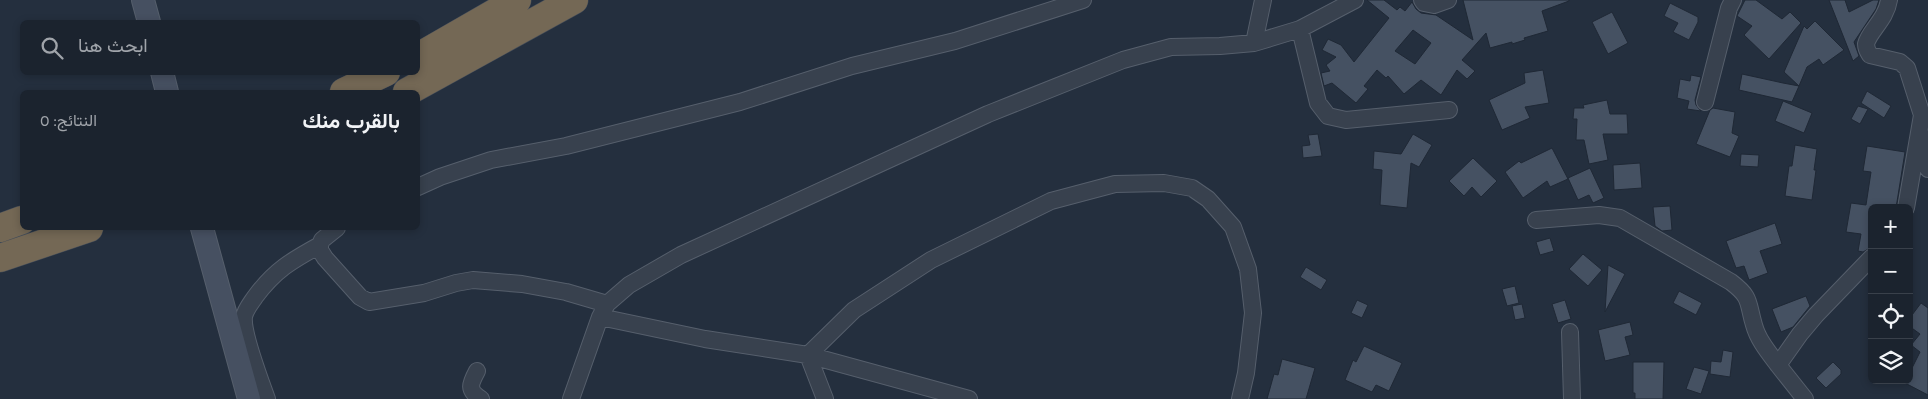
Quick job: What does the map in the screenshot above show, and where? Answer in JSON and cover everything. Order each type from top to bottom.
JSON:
[{"type":"highway","points":[[420,56],[517,0]]},
{"type":"highway","points":[[411,90],[574,0]]},
{"type":"highway","points":[[348,90],[380,75]]},
{"type":"highway","points":[[0,228],[20,221]]},
{"type":"highway","points":[[0,258],[83,230]]},
{"type":"main road","points":[[143,0],[148,20]]},
{"type":"main road","points":[[163,75],[166,90]]},
{"type":"main road","points":[[205,238],[249,399]]},
{"type":"street","points":[[420,186],[440,177],[491,160],[566,146],[740,102],[852,66],[955,41],[1083,0]]},
{"type":"street","points":[[1254,43],[1263,0]]},
{"type":"street","points":[[1319,19],[1334,0]]},
{"type":"street","points":[[571,399],[604,311],[630,284],[681,255],[988,114],[1094,71],[1156,50],[1171,47],[1254,43],[1300,29],[1355,0]]},
{"type":"street","points":[[1422,0],[1424,3],[1434,5],[1448,0]]},
{"type":"street","points":[[1705,102],[1729,8],[1733,0]]},
{"type":"street","points":[[1889,0],[1886,14],[1866,43],[1867,49],[1870,55],[1900,62],[1907,68],[1923,117],[1928,169]]},
{"type":"street","points":[[1300,29],[1318,103],[1328,116],[1346,120],[1448,110]]},
{"type":"street","points":[[1907,204],[1923,117]]},
{"type":"street","points":[[808,355],[854,310],[931,260],[1050,201],[1115,184],[1164,183],[1192,188],[1208,199],[1234,227],[1248,269],[1253,313],[1246,373],[1240,399]]},
{"type":"street","points":[[1536,220],[1599,215],[1620,218],[1731,282],[1743,292],[1750,304],[1754,326],[1762,344],[1805,399]]},
{"type":"street","points":[[334,230],[322,240],[320,250],[360,297],[369,302],[424,293],[456,282],[473,280],[522,284],[566,292],[604,311],[706,340],[808,355],[969,399]]},
{"type":"street","points":[[267,399],[252,356],[244,318],[247,309],[268,280],[286,264],[320,245]]},
{"type":"street","points":[[1778,365],[1811,321],[1868,261]]},
{"type":"street","points":[[1570,332],[1572,399]]},
{"type":"street","points":[[808,355],[825,399]]},
{"type":"street","points":[[477,371],[471,383],[471,390],[474,395],[481,399]]},
{"type":"building","points":[[1367,0],[1384,0],[1397,10],[1400,7],[1405,11],[1412,2],[1421,13],[1436,15],[1473,40],[1463,0],[1569,0],[1542,11],[1548,31],[1524,38],[1525,40],[1512,44],[1512,42],[1490,48],[1486,33],[1462,60],[1475,71],[1467,79],[1457,70],[1441,95],[1421,80],[1404,94],[1388,76],[1386,78],[1377,70],[1364,86],[1368,89],[1356,103],[1332,83],[1324,86],[1321,73],[1330,71],[1326,65],[1336,57],[1322,50],[1328,39],[1341,45],[1354,62],[1389,18]],"holes":[[[1413,30],[1431,43],[1415,64],[1395,51]]]},
{"type":"building","points":[[1745,0],[1756,0],[1782,19],[1790,12],[1801,23],[1769,59],[1744,35],[1752,26],[1737,16]]},
{"type":"building","points":[[1829,0],[1845,0],[1849,12],[1873,0],[1879,0],[1876,9],[1854,42],[1859,56],[1853,61]]},
{"type":"building","points":[[1670,3],[1698,17],[1698,22],[1689,40],[1673,32],[1678,23],[1664,16]]},
{"type":"building","points":[[1612,12],[1628,43],[1608,54],[1592,22]]},
{"type":"building","points":[[1815,21],[1844,50],[1823,65],[1819,59],[1807,67],[1799,86],[1784,72],[1804,26],[1807,29]]},
{"type":"building","points":[[1543,70],[1549,103],[1525,107],[1530,118],[1502,130],[1489,100],[1525,83],[1524,73]]},
{"type":"building","points":[[1742,74],[1799,86],[1792,102],[1739,90]]},
{"type":"building","points":[[1691,75],[1701,77],[1695,100],[1696,105],[1701,111],[1687,109],[1689,101],[1677,98],[1680,79],[1690,81]]},
{"type":"building","points":[[1867,91],[1891,106],[1884,118],[1861,103]]},
{"type":"building","points":[[1607,100],[1610,114],[1627,114],[1628,134],[1603,134],[1608,160],[1589,164],[1584,140],[1576,140],[1577,119],[1573,119],[1574,108],[1584,108],[1583,105]]},
{"type":"building","points":[[1783,101],[1812,113],[1804,133],[1775,121]]},
{"type":"building","points":[[1858,106],[1868,109],[1860,124],[1851,119]]},
{"type":"building","points":[[1713,108],[1735,112],[1732,133],[1739,136],[1730,157],[1696,144],[1710,110]]},
{"type":"building","points":[[1318,134],[1322,156],[1303,158],[1302,146],[1310,145],[1308,135]]},
{"type":"building","points":[[1413,134],[1432,145],[1419,167],[1411,163],[1407,208],[1380,205],[1382,170],[1373,169],[1374,151],[1401,154]]},
{"type":"building","points":[[1795,145],[1817,149],[1812,200],[1785,196],[1789,166],[1792,166]]},
{"type":"building","points":[[1867,146],[1905,152],[1897,204],[1868,204],[1868,249],[1863,252],[1858,251],[1861,234],[1846,232],[1851,203],[1866,205],[1871,172],[1863,171]]},
{"type":"building","points":[[1552,148],[1568,179],[1550,187],[1547,181],[1523,198],[1505,172],[1519,161],[1521,163]]},
{"type":"building","points":[[1741,154],[1759,155],[1758,167],[1740,166]]},
{"type":"building","points":[[1473,158],[1497,181],[1481,197],[1472,187],[1464,196],[1449,181]]},
{"type":"building","points":[[1640,163],[1642,188],[1614,190],[1613,165]]},
{"type":"building","points":[[1590,168],[1604,198],[1593,203],[1589,195],[1578,200],[1568,178]]},
{"type":"building","points":[[1670,206],[1672,230],[1662,231],[1655,226],[1653,207]]},
{"type":"building","points":[[1775,223],[1782,244],[1760,251],[1768,273],[1749,280],[1744,266],[1736,268],[1726,241]]},
{"type":"building","points":[[1550,238],[1554,251],[1540,255],[1536,242]]},
{"type":"building","points":[[1583,254],[1602,270],[1588,286],[1569,269]]},
{"type":"building","points":[[1608,265],[1625,274],[1605,312]]},
{"type":"building","points":[[1306,267],[1327,280],[1321,290],[1300,277]]},
{"type":"building","points":[[1515,286],[1519,303],[1507,306],[1502,289]]},
{"type":"building","points":[[1679,291],[1702,303],[1696,315],[1673,303]]},
{"type":"building","points":[[1806,296],[1810,306],[1793,327],[1781,332],[1772,309]]},
{"type":"building","points":[[1357,300],[1368,305],[1362,318],[1351,313]]},
{"type":"building","points":[[1565,300],[1571,319],[1558,323],[1552,304]]},
{"type":"building","points":[[1921,303],[1928,308],[1928,395],[1907,384],[1913,384],[1913,366],[1920,352],[1913,347],[1913,343],[1920,334],[1913,329],[1913,314]]},
{"type":"building","points":[[1522,304],[1525,318],[1515,320],[1512,306]]},
{"type":"building","points":[[1630,322],[1633,335],[1625,337],[1630,355],[1605,361],[1598,330]]},
{"type":"building","points":[[1364,346],[1402,363],[1389,391],[1376,385],[1372,392],[1345,380],[1353,360],[1356,362]]},
{"type":"building","points":[[1723,350],[1733,352],[1730,377],[1710,374],[1711,361],[1721,362]]},
{"type":"building","points":[[1282,359],[1315,368],[1306,399],[1267,399],[1274,374],[1278,375]]},
{"type":"building","points":[[1633,362],[1664,362],[1663,399],[1635,399],[1635,393],[1633,393]]},
{"type":"building","points":[[1833,362],[1841,370],[1841,374],[1826,388],[1816,378]]},
{"type":"building","points":[[1694,367],[1709,371],[1701,394],[1686,389]]}]
